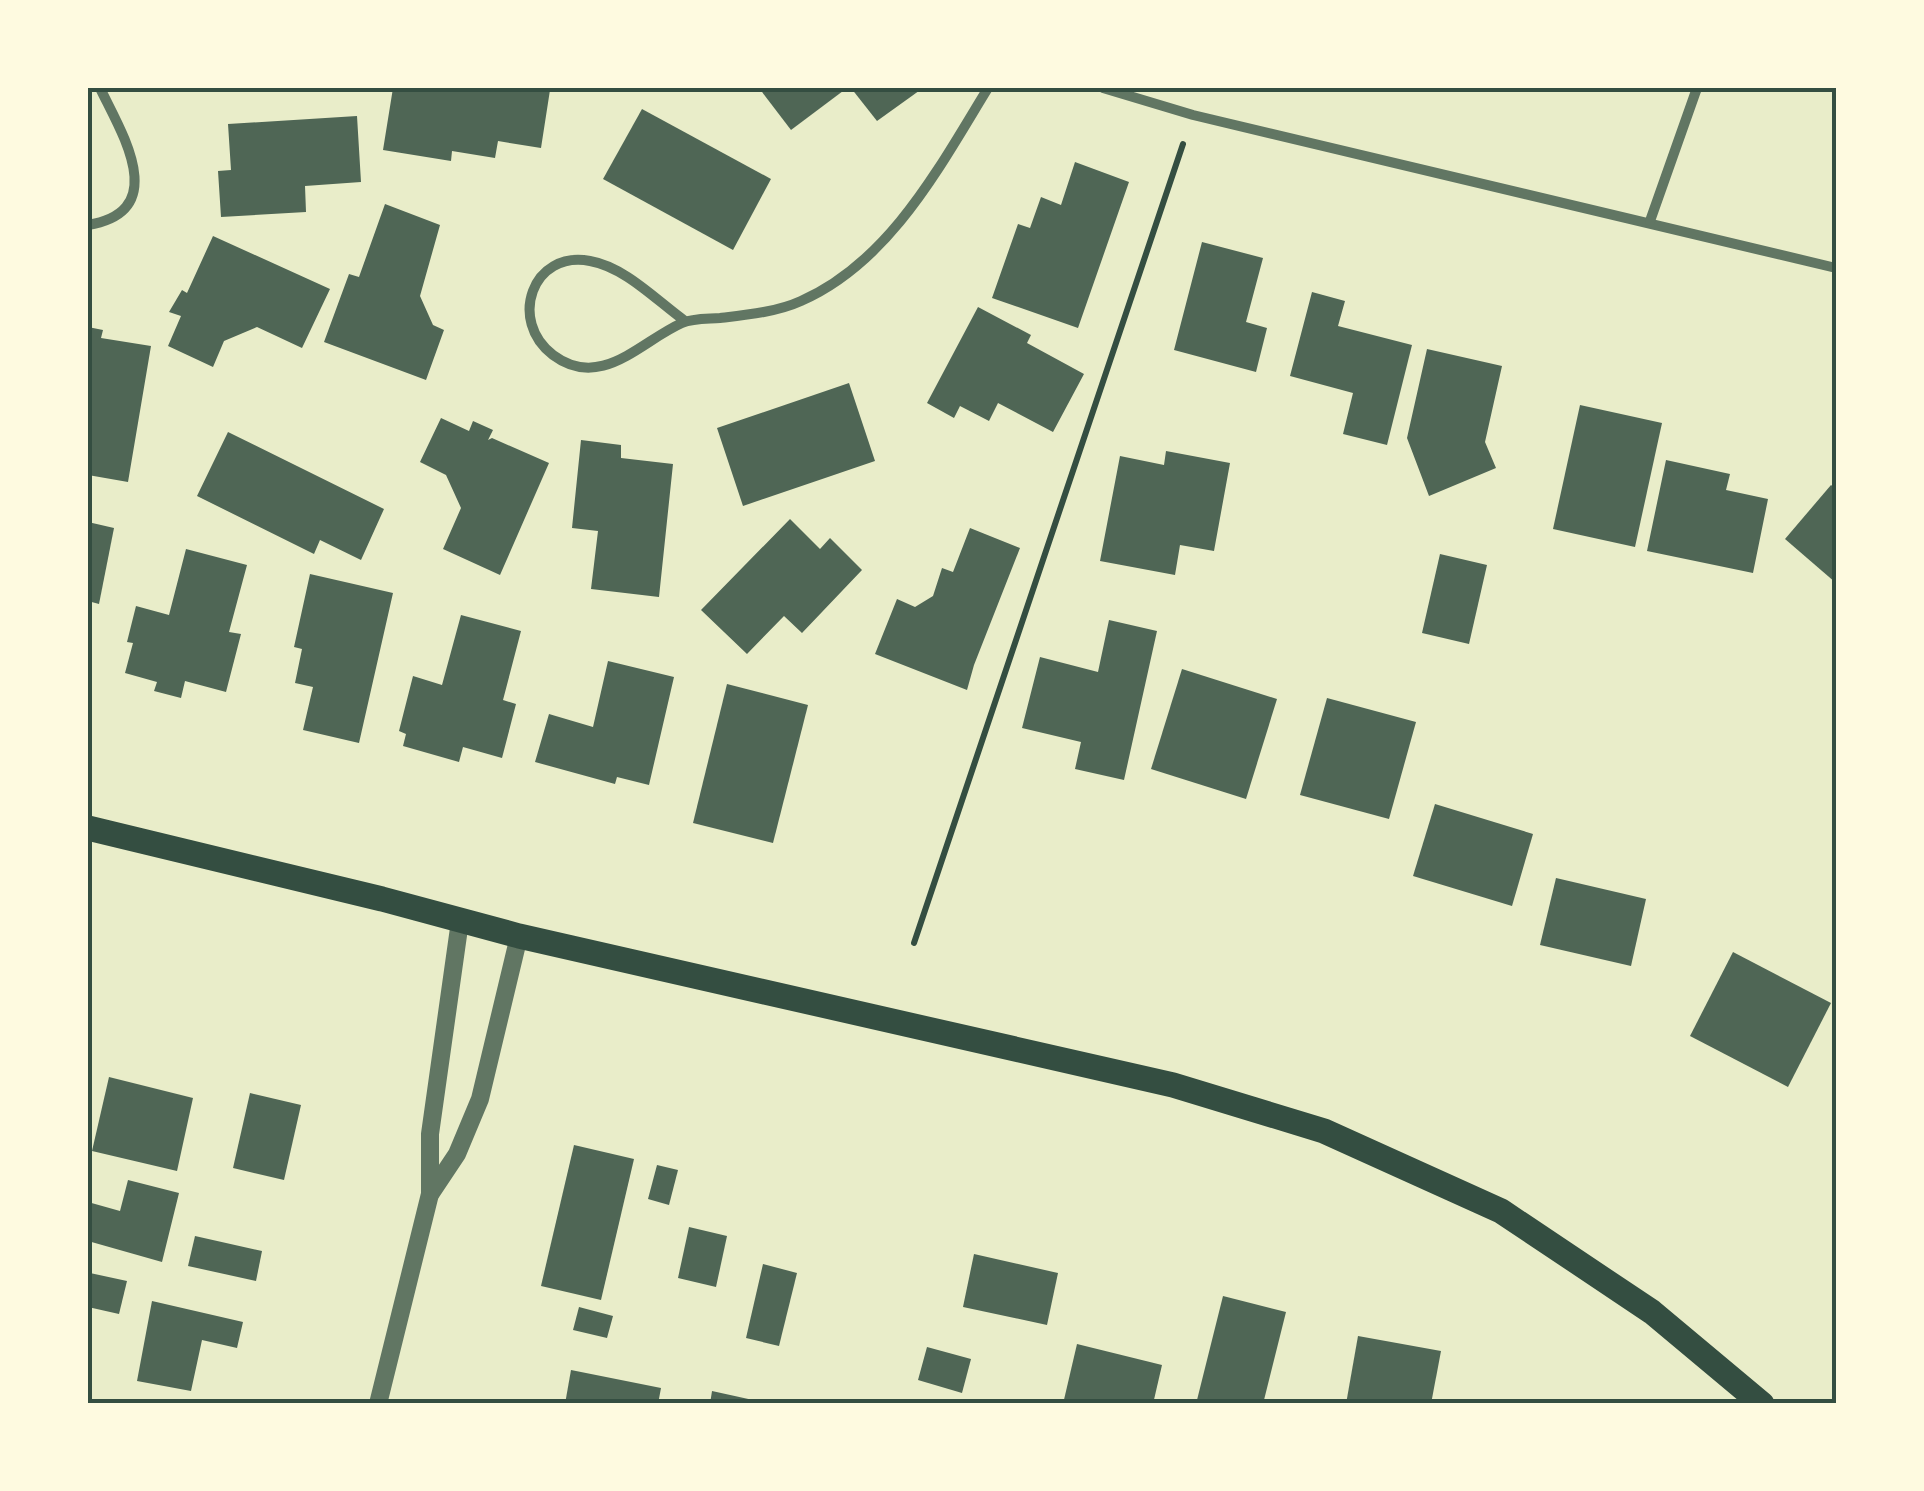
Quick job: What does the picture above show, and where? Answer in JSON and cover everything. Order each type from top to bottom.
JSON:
[{"type":"main road","points":[[88,828],[519,936],[1173,1085],[1324,1131],[1501,1211],[1652,1312],[1762,1404]]},
{"type":"street","points":[[88,225],[105,221],[118,212],[130,199],[136,182],[136,166],[128,144],[100,88]]},
{"type":"street","points":[[685,321],[615,270],[592,261],[569,258],[548,269],[529,299],[529,320],[543,347],[565,364],[587,367],[619,362],[685,321],[746,315],[800,302],[844,276],[900,222],[988,88]]},
{"type":"street","points":[[1103,88],[1193,115],[1836,268]]},
{"type":"street","points":[[1650,221],[1697,88]]},
{"type":"street","points":[[378,1404],[430,1194],[430,1134],[460,921]]},
{"type":"street","points":[[430,1194],[457,1154],[480,1099],[519,936]]},
{"type":"path","points":[[914,943],[1193,115]]},
{"type":"building","points":[[393,88],[550,90],[541,148],[498,141],[495,158],[452,151],[451,161],[383,150]]},
{"type":"building","points":[[759,88],[847,88],[791,130]]},
{"type":"building","points":[[851,88],[923,88],[877,121]]},
{"type":"building","points":[[642,109],[771,179],[733,250],[603,179]]},
{"type":"building","points":[[357,116],[361,182],[305,186],[306,212],[221,217],[218,171],[231,170],[228,124]]},
{"type":"building","points":[[1075,162],[1129,182],[1078,328],[992,298],[1018,224],[1030,228],[1041,197],[1061,205]]},
{"type":"building","points":[[385,204],[440,225],[420,296],[433,325],[444,330],[426,380],[324,342],[349,274],[359,277]]},
{"type":"building","points":[[213,236],[330,289],[302,348],[257,327],[224,341],[213,367],[168,346],[181,316],[169,312],[182,290],[187,293]]},
{"type":"building","points":[[1202,242],[1263,258],[1246,322],[1267,328],[1256,372],[1174,350]]},
{"type":"building","points":[[1312,292],[1345,301],[1338,326],[1412,345],[1387,445],[1343,434],[1353,393],[1290,376]]},
{"type":"building","points":[[978,307],[1031,335],[1027,343],[1084,374],[1053,432],[998,403],[989,421],[960,406],[954,418],[927,403]]},
{"type":"building","points":[[88,327],[103,330],[101,338],[151,346],[128,482],[88,475]]},
{"type":"building","points":[[1427,349],[1502,366],[1485,442],[1496,468],[1429,496],[1407,438]]},
{"type":"building","points":[[849,383],[875,461],[743,506],[717,428]]},
{"type":"building","points":[[1580,405],[1662,423],[1635,547],[1553,529]]},
{"type":"building","points":[[441,418],[469,431],[473,421],[493,430],[488,440],[492,438],[549,463],[500,575],[443,549],[461,508],[446,475],[420,462]]},
{"type":"building","points":[[228,432],[384,509],[361,560],[320,540],[314,554],[197,496]]},
{"type":"building","points":[[581,440],[621,445],[621,458],[673,464],[659,597],[591,589],[598,531],[572,528]]},
{"type":"building","points":[[1166,451],[1230,463],[1214,551],[1180,545],[1175,575],[1100,561],[1120,456],[1164,465]]},
{"type":"building","points":[[1666,460],[1730,474],[1726,490],[1768,499],[1753,573],[1647,551]]},
{"type":"building","points":[[1831,485],[1836,489],[1836,583],[1785,539]]},
{"type":"building","points":[[790,519],[820,549],[830,538],[862,570],[802,633],[784,616],[747,654],[701,610]]},
{"type":"building","points":[[88,522],[114,528],[99,604],[88,601]]},
{"type":"building","points":[[970,528],[1020,548],[967,690],[875,654],[897,599],[915,607],[933,596],[942,568],[953,572]]},
{"type":"building","points":[[186,549],[247,565],[229,632],[241,634],[226,692],[185,681],[181,698],[154,691],[157,682],[125,673],[133,643],[127,642],[136,606],[169,615]]},
{"type":"building","points":[[1440,554],[1487,565],[1469,644],[1422,633]]},
{"type":"building","points":[[310,574],[393,593],[359,743],[303,730],[313,687],[295,683],[302,649],[294,647]]},
{"type":"building","points":[[461,615],[521,631],[503,700],[516,704],[502,758],[463,747],[459,762],[403,746],[406,734],[399,731],[413,676],[442,685]]},
{"type":"building","points":[[1109,620],[1157,631],[1124,780],[1075,769],[1081,742],[1022,728],[1040,657],[1098,672]]},
{"type":"building","points":[[608,661],[674,677],[649,785],[617,777],[615,784],[535,762],[549,714],[593,727]]},
{"type":"building","points":[[1182,669],[1277,699],[1246,799],[1151,769]]},
{"type":"building","points":[[727,684],[808,705],[773,843],[693,823]]},
{"type":"building","points":[[1327,698],[1416,722],[1389,819],[1300,795]]},
{"type":"building","points":[[1435,804],[1533,834],[1512,906],[1413,876]]},
{"type":"building","points":[[1556,878],[1646,899],[1631,966],[1540,945]]},
{"type":"building","points":[[1733,952],[1831,1003],[1788,1087],[1690,1036]]},
{"type":"building","points":[[109,1077],[193,1098],[177,1171],[92,1151]]},
{"type":"building","points":[[250,1093],[301,1105],[284,1180],[233,1168]]},
{"type":"building","points":[[574,1145],[634,1159],[601,1300],[541,1286]]},
{"type":"building","points":[[657,1165],[678,1170],[669,1205],[648,1199]]},
{"type":"building","points":[[128,1180],[179,1193],[162,1262],[88,1241],[88,1202],[120,1211]]},
{"type":"building","points":[[689,1227],[727,1236],[716,1287],[678,1278]]},
{"type":"building","points":[[195,1236],[262,1251],[256,1281],[188,1266]]},
{"type":"building","points":[[974,1254],[1058,1273],[1047,1325],[963,1307]]},
{"type":"building","points":[[763,1264],[797,1273],[779,1346],[746,1338]]},
{"type":"building","points":[[90,1273],[127,1281],[119,1314],[88,1307]]},
{"type":"building","points":[[1223,1296],[1286,1312],[1263,1404],[1196,1404]]},
{"type":"building","points":[[152,1301],[243,1322],[237,1348],[202,1340],[191,1391],[137,1381]]},
{"type":"building","points":[[579,1307],[613,1316],[607,1338],[573,1330]]},
{"type":"building","points":[[1358,1336],[1441,1351],[1431,1404],[1346,1404]]},
{"type":"building","points":[[1077,1344],[1162,1365],[1153,1404],[1063,1404]]},
{"type":"building","points":[[927,1347],[971,1359],[962,1393],[918,1380]]},
{"type":"building","points":[[571,1370],[661,1388],[658,1404],[565,1404]]},
{"type":"building","points":[[712,1391],[762,1402],[762,1404],[710,1404]]}]
